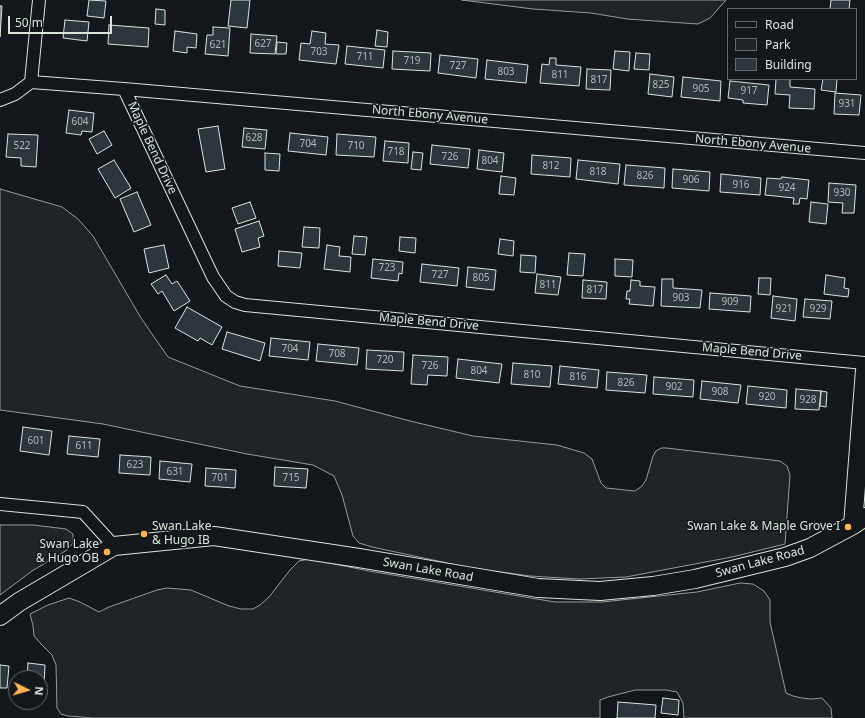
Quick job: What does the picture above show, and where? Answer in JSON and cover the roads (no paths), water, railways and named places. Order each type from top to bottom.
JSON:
[{"type":"street","points":[[0,100],[15,94],[31,82],[39,0]]},
{"type":"street","name":"North Ebony Avenue","points":[[31,82],[124,88],[865,153]]},
{"type":"street","name":"Maple Bend Drive","points":[[124,88],[213,277],[226,296],[235,302],[245,305],[865,363]]},
{"type":"street","points":[[859,521],[865,370]]},
{"type":"street","points":[[0,504],[83,512],[114,546]]},
{"type":"street","name":"Swan Lake Road","points":[[0,616],[19,602],[114,546],[214,536],[359,558],[538,588],[600,591],[652,586],[695,579],[785,557],[810,548],[859,521]]},
{"type":"place","name":"Swan Lake & Maple Grove I","points":[[848,527]]},
{"type":"place","name":"Swan Lake & Hugo IB","points":[[144,534]]},
{"type":"place","name":"Swan Lake & Hugo OB","points":[[107,552]]}]
